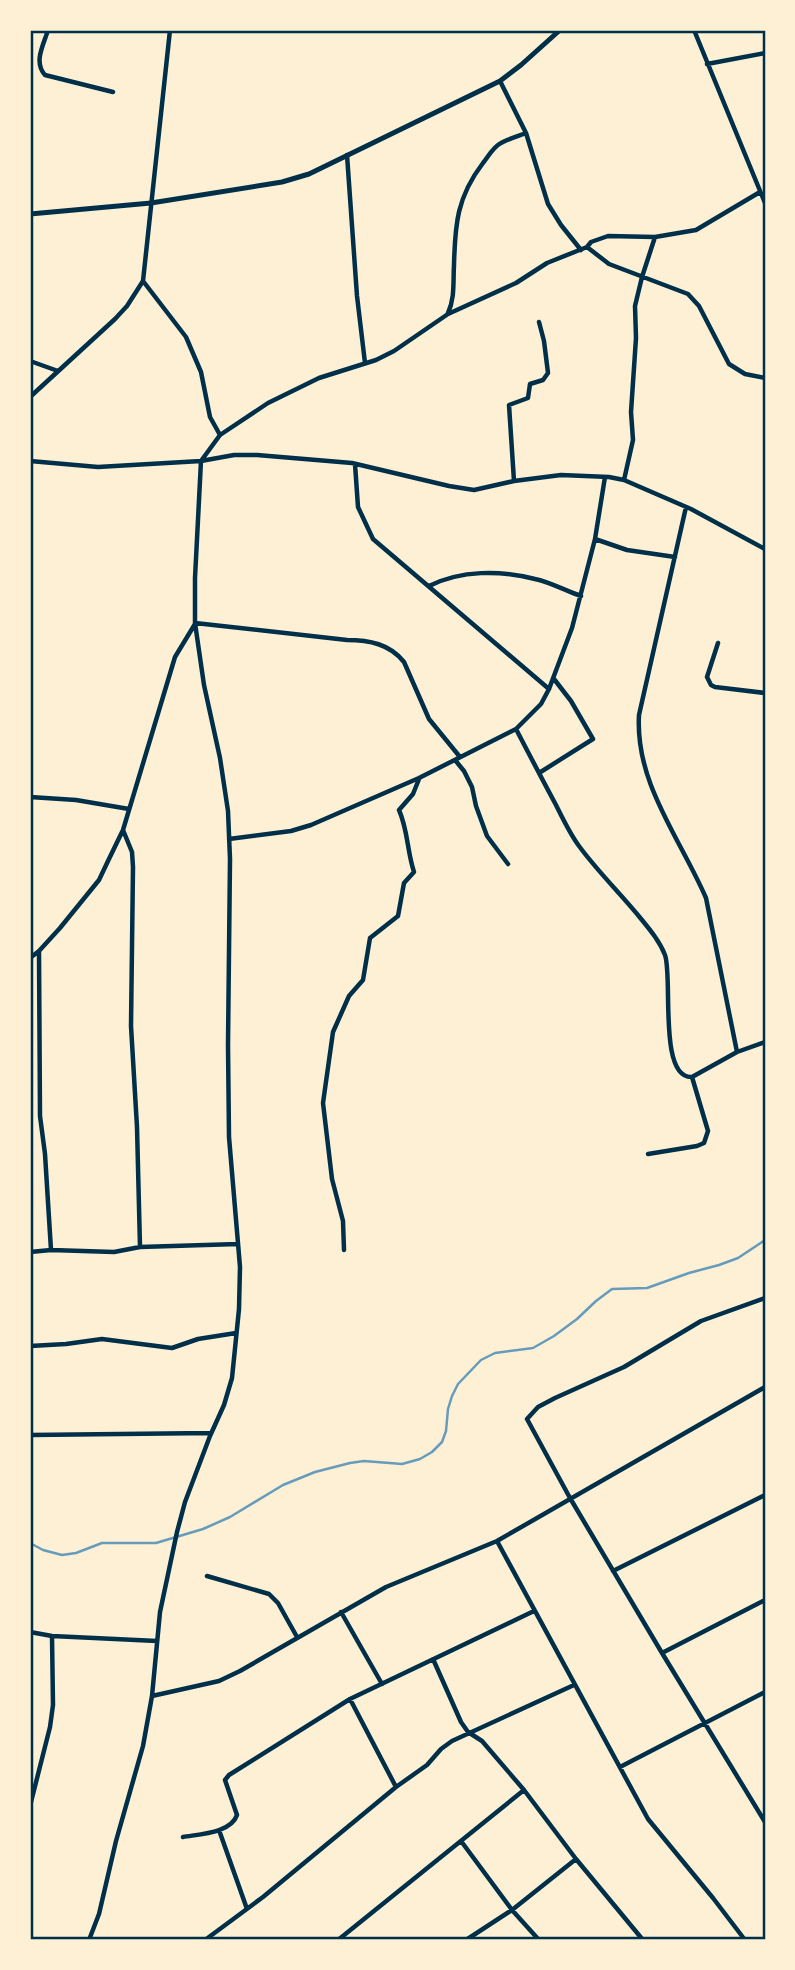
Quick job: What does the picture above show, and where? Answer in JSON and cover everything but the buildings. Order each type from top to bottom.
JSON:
[{"type":"street","points":[[48,30],[38,63],[45,75],[113,92]]},
{"type":"street","points":[[30,397],[115,319],[143,281],[170,30]]},
{"type":"street","points":[[30,214],[151,203],[282,182],[309,174],[500,81],[559,30]]},
{"type":"street","points":[[694,30],[765,204]]},
{"type":"street","points":[[707,64],[765,52]]},
{"type":"street","points":[[500,81],[526,133],[548,204],[561,225],[584,248],[609,264],[688,294],[699,306],[729,364],[745,374],[765,378]]},
{"type":"street","points":[[448,314],[453,302],[458,213],[463,194],[473,174],[496,147],[526,133]]},
{"type":"street","points":[[347,155],[356,296],[365,363]]},
{"type":"street","points":[[89,1940],[99,1914],[143,1746],[152,1696],[160,1612],[174,1543],[185,1502],[232,1378],[236,1333],[240,1267],[229,1137],[228,811],[195,623],[201,461],[220,435],[251,413],[305,384],[376,360],[394,351],[448,314],[516,283],[547,263],[608,236],[655,237],[696,230],[760,192]]},
{"type":"street","points":[[624,480],[633,440],[631,412],[636,338],[635,306],[655,237]]},
{"type":"street","points":[[143,281],[186,337],[201,372],[210,417],[220,435]]},
{"type":"street","points":[[514,481],[509,404],[528,398],[530,384],[543,380],[548,373],[540,322]]},
{"type":"street","points":[[30,361],[58,371]]},
{"type":"street","points":[[30,461],[99,467],[257,455],[355,464],[474,490],[561,475],[605,477],[624,480],[686,507],[765,550]]},
{"type":"street","points":[[355,464],[358,508],[373,539],[549,689]]},
{"type":"street","points":[[229,839],[290,831],[311,825],[419,778],[516,729],[541,704],[554,679],[581,596],[595,539],[605,477]]},
{"type":"street","points":[[686,507],[639,715],[638,732],[649,780],[664,818],[706,898],[737,1052]]},
{"type":"street","points":[[595,539],[627,550],[675,557]]},
{"type":"street","points":[[429,586],[444,578],[466,574],[504,573],[537,579],[581,596]]},
{"type":"street","points":[[195,623],[366,640],[399,656],[429,719],[458,758],[472,786],[486,836],[508,864]]},
{"type":"street","points":[[30,958],[39,951],[99,880],[123,830],[175,657],[195,623]]},
{"type":"street","points":[[718,643],[707,677],[711,685],[765,693]]},
{"type":"street","points":[[539,773],[593,739],[571,701],[554,679]]},
{"type":"street","points":[[516,729],[580,847],[624,897],[662,947],[668,970],[672,1054],[679,1073],[692,1077],[737,1052],[765,1042]]},
{"type":"street","points":[[344,1250],[343,1221],[332,1180],[323,1103],[333,1032],[349,996],[363,979],[370,937],[397,916],[404,883],[414,872],[408,852],[409,842],[399,810],[413,793],[419,778]]},
{"type":"street","points":[[30,797],[76,800],[129,809]]},
{"type":"street","points":[[123,830],[132,852],[133,867],[131,1038],[137,1127],[140,1247]]},
{"type":"street","points":[[39,951],[40,1116],[51,1250]]},
{"type":"street","points":[[648,1154],[704,1143],[708,1131],[692,1077]]},
{"type":"street","points":[[30,1252],[114,1252],[140,1247],[239,1244]]},
{"type":"street","points":[[765,1298],[701,1321],[624,1367],[538,1407],[527,1419],[613,1571],[765,1822]]},
{"type":"street","points":[[30,1346],[102,1339],[172,1348],[198,1339],[236,1333]]},
{"type":"street","points":[[152,1696],[219,1681],[240,1671],[401,1580],[497,1541],[765,1387]]},
{"type":"street","points":[[30,1434],[211,1433]]},
{"type":"street","points":[[613,1571],[765,1495]]},
{"type":"street","points":[[497,1541],[649,1819],[745,1940]]},
{"type":"street","points":[[207,1576],[269,1594],[278,1603],[297,1637]]},
{"type":"street","points":[[662,1653],[765,1600]]},
{"type":"street","points":[[183,1837],[219,1829],[237,1819],[225,1780],[229,1775],[350,1699],[534,1611]]},
{"type":"street","points":[[341,1612],[382,1684]]},
{"type":"street","points":[[30,1632],[52,1636],[157,1642]]},
{"type":"street","points":[[30,1806],[53,1705],[52,1636]]},
{"type":"street","points":[[433,1660],[468,1732],[482,1741],[524,1790],[643,1940]]},
{"type":"street","points":[[205,1940],[396,1787],[427,1766],[441,1749],[452,1741],[574,1685]]},
{"type":"street","points":[[620,1767],[765,1692]]},
{"type":"street","points":[[350,1699],[396,1787]]},
{"type":"street","points":[[338,1940],[524,1790]]},
{"type":"street","points":[[219,1829],[247,1909]]},
{"type":"street","points":[[461,1841],[512,1910],[539,1940]]},
{"type":"street","points":[[466,1940],[512,1910],[576,1858]]},
{"type":"street","points":[[30,1938],[35,1940]]},
{"type":"waterway","points":[[30,1543],[62,1555],[76,1553],[102,1543],[156,1543],[203,1529],[230,1517],[283,1485],[315,1472],[364,1461],[402,1464],[420,1459],[442,1442],[452,1396],[458,1384],[481,1360],[495,1353],[533,1348],[577,1319],[612,1289],[647,1288],[719,1265],[738,1258],[765,1240]]}]
